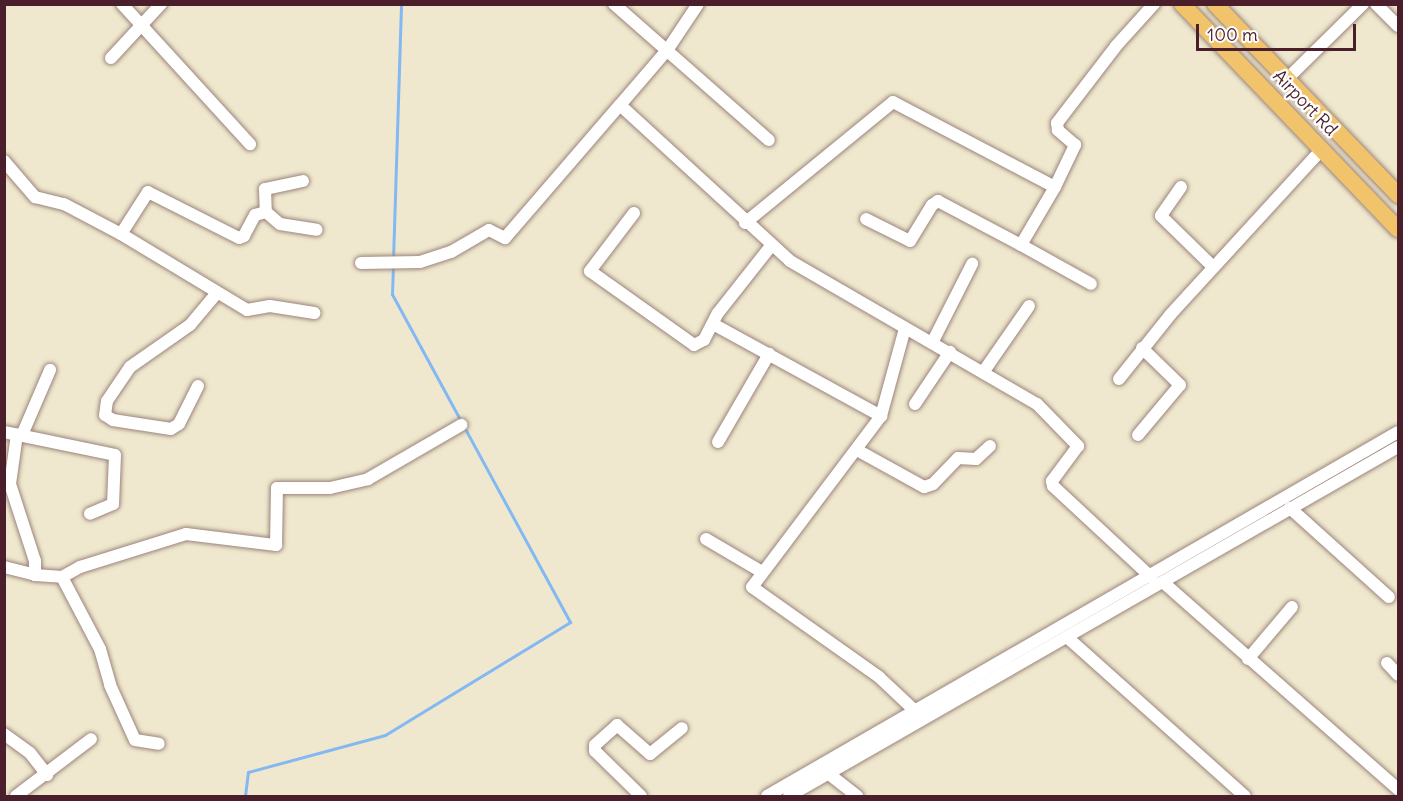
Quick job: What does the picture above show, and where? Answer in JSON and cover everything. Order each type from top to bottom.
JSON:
[{"type":"main road","name":"Airport Rd","points":[[1182,4],[1398,229]]},
{"type":"main road","points":[[1215,4],[1398,195]]},
{"type":"street","points":[[122,4],[250,144]]},
{"type":"street","points":[[111,58],[161,4]]},
{"type":"street","points":[[614,4],[769,140]]},
{"type":"street","points":[[362,263],[420,262],[450,252],[489,230],[504,238],[668,49],[698,4]]},
{"type":"street","points":[[1022,245],[1055,187],[1075,145],[1058,130],[1057,123],[1116,46],[1154,4]]},
{"type":"street","points":[[1288,78],[1363,4]]},
{"type":"street","points":[[1376,4],[1398,26]]},
{"type":"street","points":[[745,223],[893,102],[1055,187]]},
{"type":"street","points":[[620,105],[771,246],[815,277],[984,371],[1037,404],[1076,442],[1078,449],[1052,481],[1053,486],[1151,577]]},
{"type":"street","points":[[1119,378],[1142,348],[1213,267],[1322,149]]},
{"type":"street","points":[[4,161],[35,197],[64,204],[121,234],[216,294],[250,311],[270,306],[314,313]]},
{"type":"street","points":[[303,181],[265,189],[266,212],[280,224],[317,231]]},
{"type":"street","points":[[1181,187],[1161,216],[1213,267]]},
{"type":"street","points":[[121,234],[148,192],[239,238],[244,236],[255,215],[266,212]]},
{"type":"street","points":[[866,219],[910,241],[932,205],[938,201],[1091,284]]},
{"type":"street","points":[[634,213],[590,271],[691,344],[700,344],[718,313],[771,246]]},
{"type":"street","points":[[932,343],[972,264]]},
{"type":"street","points":[[198,386],[179,424],[171,429],[113,420],[105,415],[107,401],[130,367],[190,325],[216,294]]},
{"type":"street","points":[[984,371],[1029,306]]},
{"type":"street","points":[[713,324],[881,416]]},
{"type":"street","points":[[905,328],[881,416],[753,584],[754,592],[879,677],[914,710]]},
{"type":"street","points":[[1138,435],[1180,385],[1142,348]]},
{"type":"street","points":[[915,405],[950,352]]},
{"type":"street","points":[[718,442],[769,354]]},
{"type":"street","points":[[35,575],[35,561],[7,483],[14,433],[50,370]]},
{"type":"street","points":[[4,567],[35,575],[62,577],[80,567],[186,534],[276,545],[277,488],[321,489],[368,479],[461,425]]},
{"type":"street","points":[[767,796],[914,710],[1151,577],[1398,432]]},
{"type":"street","points":[[14,433],[117,457],[113,504],[90,514]]},
{"type":"street","points":[[857,450],[924,487],[933,484],[958,458],[976,459],[990,446]]},
{"type":"street","points":[[789,796],[1068,639],[1398,447]]},
{"type":"street","points":[[1290,508],[1389,597]]},
{"type":"street","points":[[706,539],[762,572]]},
{"type":"street","points":[[62,577],[100,649],[110,685],[135,740],[159,744]]},
{"type":"street","points":[[1164,583],[1398,789]]},
{"type":"street","points":[[1248,659],[1292,607]]},
{"type":"street","points":[[1068,639],[1245,796]]},
{"type":"street","points":[[1387,663],[1398,675]]},
{"type":"street","points":[[641,796],[595,751],[595,745],[617,725],[650,754],[682,728]]},
{"type":"street","points":[[4,734],[30,753],[47,775]]},
{"type":"street","points":[[16,796],[47,775],[72,750],[91,739]]},
{"type":"street","points":[[829,774],[857,796]]},
{"type":"waterway","points":[[393,260],[401,4]]},
{"type":"waterway","points":[[245,796],[248,772],[385,735],[570,622],[392,294],[393,267]]}]
